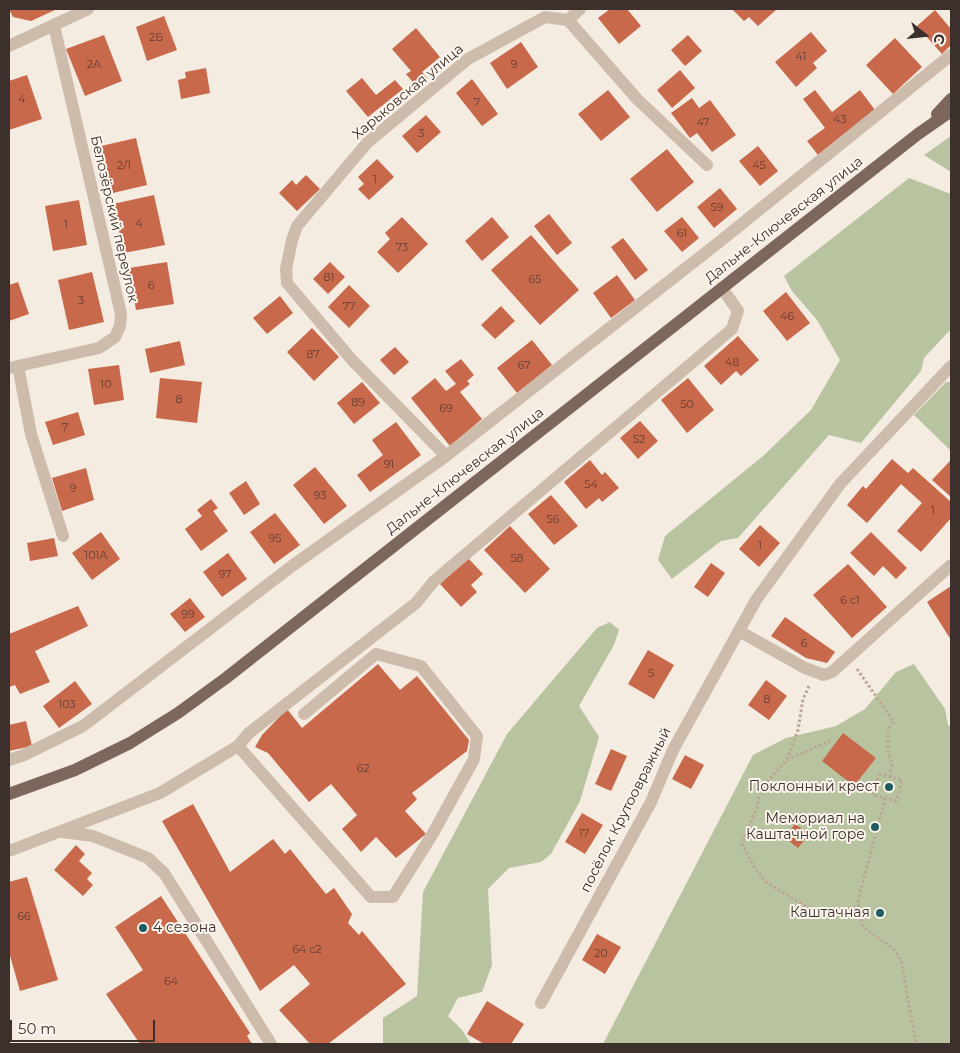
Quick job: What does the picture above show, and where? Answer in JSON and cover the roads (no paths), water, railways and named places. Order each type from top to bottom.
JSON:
[{"type":"main road","name":"Дальне-Ключевская улица","points":[[918,134],[951,98]]},
{"type":"main road","name":"Дальне-Ключевская улица","points":[[9,794],[75,770],[130,743],[178,713],[226,678],[918,134],[951,111]]},
{"type":"main road","points":[[918,134],[951,119]]},
{"type":"street","points":[[9,46],[88,9]]},
{"type":"street","points":[[580,9],[568,20],[638,99],[707,165]]},
{"type":"street","name":"Харьковская улица","points":[[446,456],[352,360],[287,283],[288,255],[297,226],[366,143],[468,59],[542,13],[568,20]]},
{"type":"street","name":"Белозёрский переулок","points":[[13,367],[99,348],[115,337],[120,326],[121,314],[54,26]]},
{"type":"street","points":[[9,760],[24,756],[83,726],[292,566],[446,456],[718,243],[951,55]]},
{"type":"street","points":[[9,851],[160,793],[238,746],[249,733],[416,603],[434,581],[732,329],[738,311],[722,288]]},
{"type":"street","name":"посёлок Крутоовражный","points":[[541,1002],[651,802],[673,750],[756,600],[840,484],[951,366]]},
{"type":"street","points":[[13,367],[31,434],[64,536]]},
{"type":"street","points":[[739,631],[805,668],[824,675],[832,672],[951,565]]},
{"type":"street","points":[[238,746],[371,897],[393,896],[432,835],[474,759],[477,736],[421,666],[376,654],[304,714]]},
{"type":"street","points":[[60,831],[93,836],[148,858],[159,868],[271,1044]]},
{"type":"place","name":"Поклонный крест","points":[[889,787]]},
{"type":"place","name":"Мемориал на Каштачной горе","points":[[875,827]]},
{"type":"place","name":"Каштачная","points":[[880,913]]},
{"type":"place","name":"4 сезона","points":[[143,928]]}]
